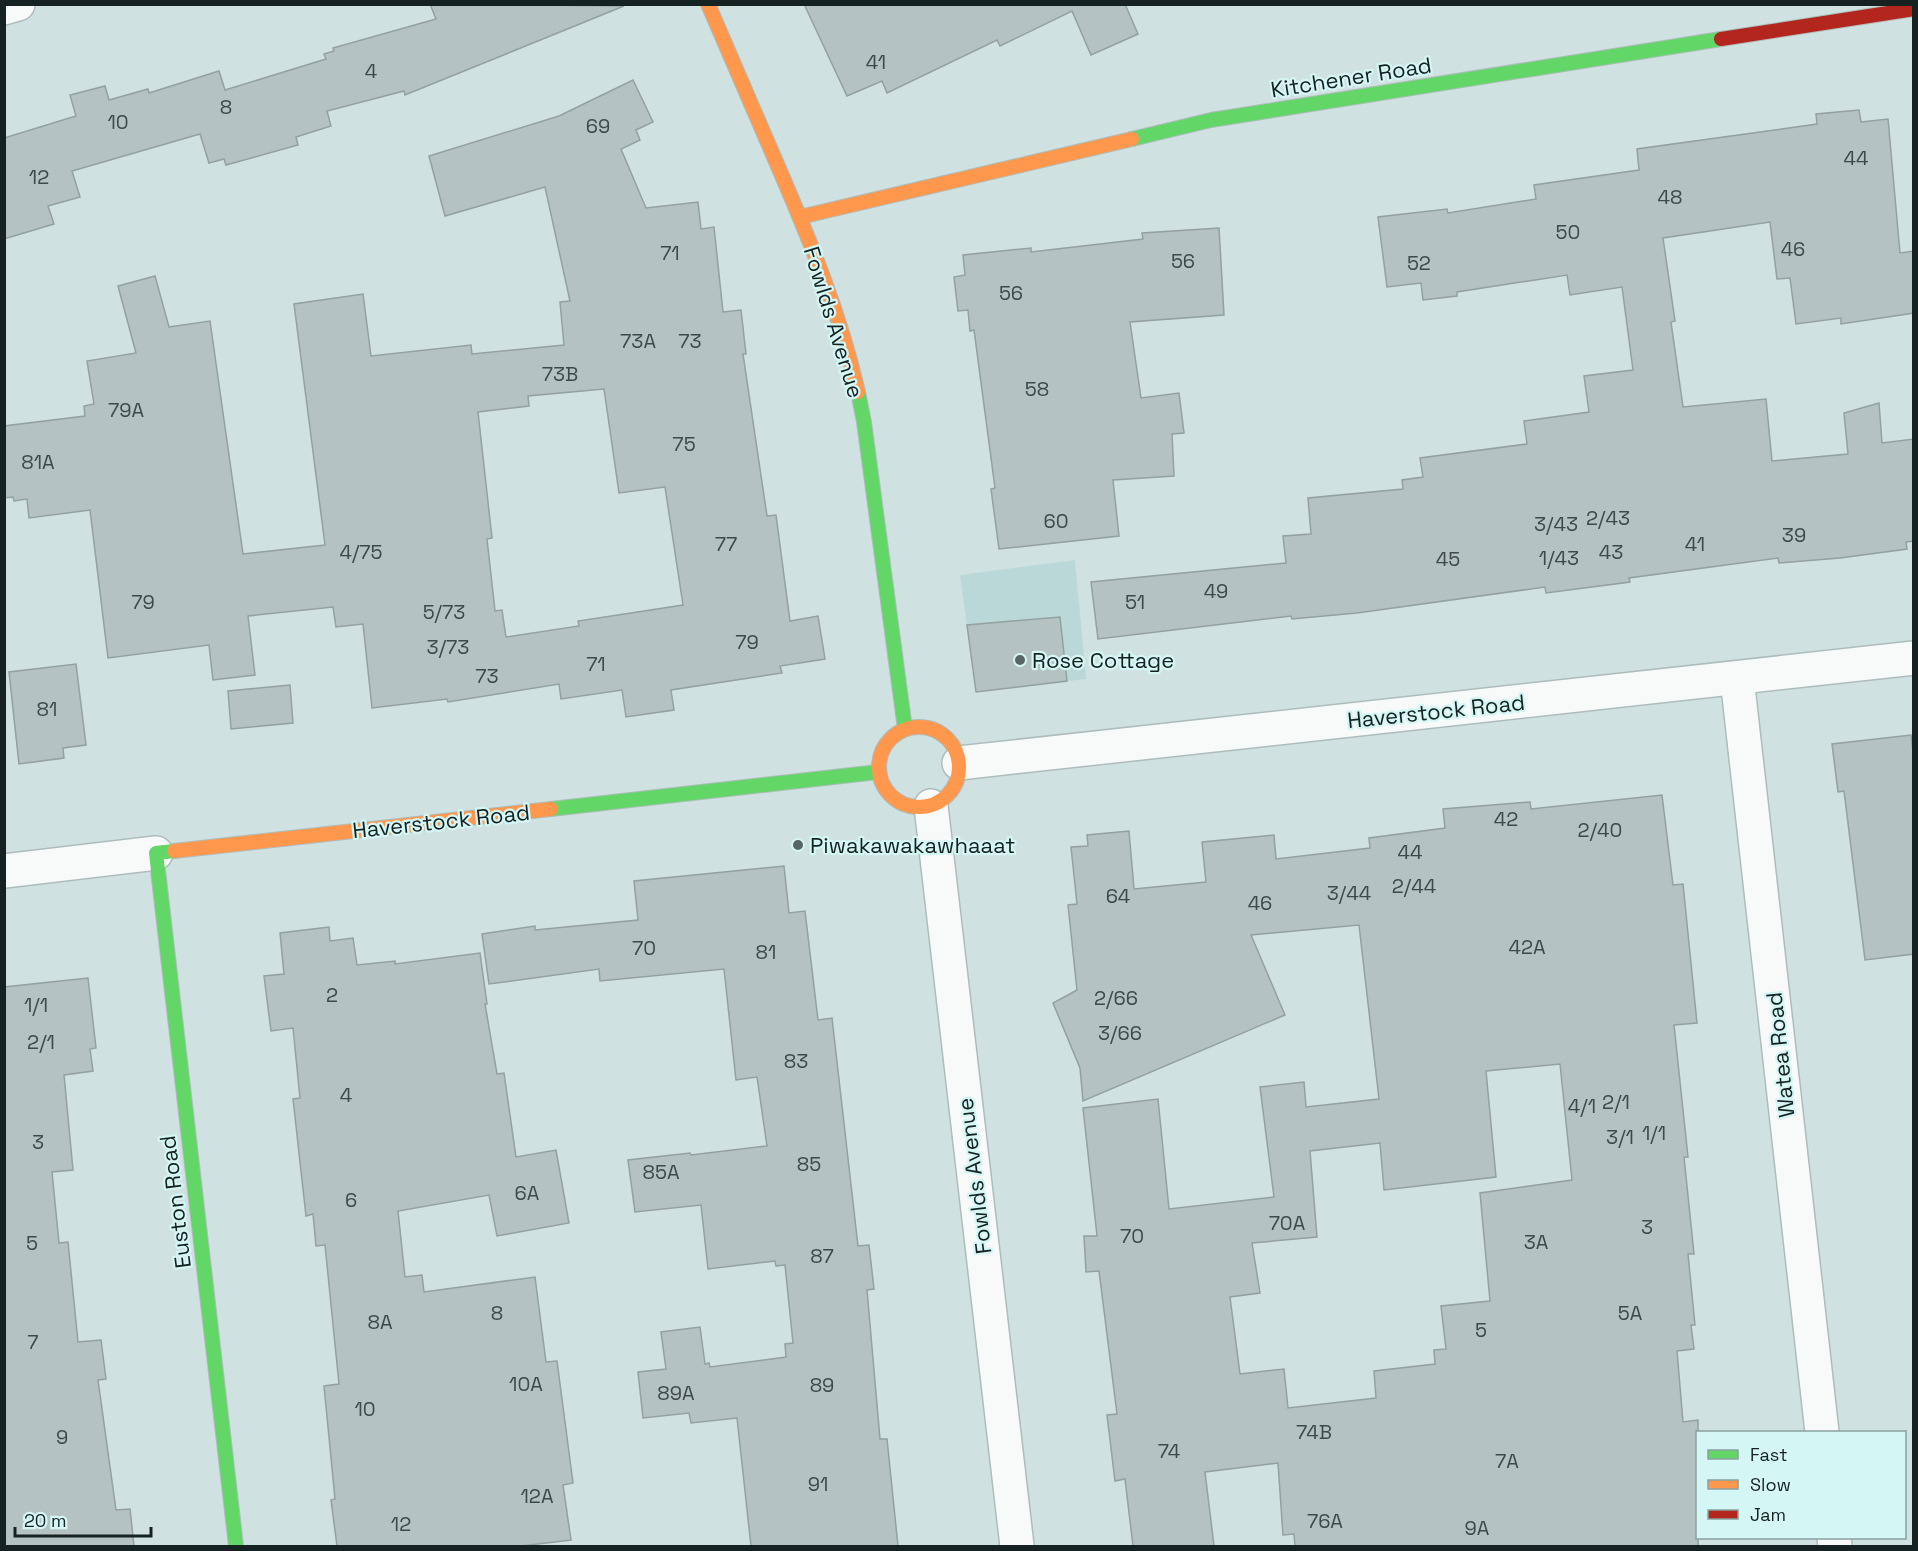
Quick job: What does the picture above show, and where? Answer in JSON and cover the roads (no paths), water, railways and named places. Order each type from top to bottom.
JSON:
[{"type":"street","points":[[4,8],[18,4]]},
{"type":"street","name":"Fowlds Avenue","points":[[708,4],[800,217],[836,312],[851,362],[864,422],[905,729]]},
{"type":"street","name":"Kitchener Road","points":[[800,217],[1211,120],[1914,9]]},
{"type":"street","name":"Haverstock Road","points":[[959,763],[1914,658]]},
{"type":"street","name":"Watea Road","points":[[1737,678],[1822,1431]]},
{"type":"street","points":[[929,728],[941,733],[956,752],[959,774],[949,794],[931,806],[919,808],[896,802],[887,794],[878,772],[881,751],[888,741],[905,729],[929,728]]},
{"type":"street","name":"Haverstock Road","points":[[4,871],[878,772]]},
{"type":"street","name":"Fowlds Avenue","points":[[931,806],[1017,1546]]},
{"type":"street","name":"Euston Road","points":[[156,853],[236,1546]]},
{"type":"place","name":"Rose Cottage","points":[[1020,660]]},
{"type":"place","name":"Piwakawakawhaaat","points":[[798,845]]}]
